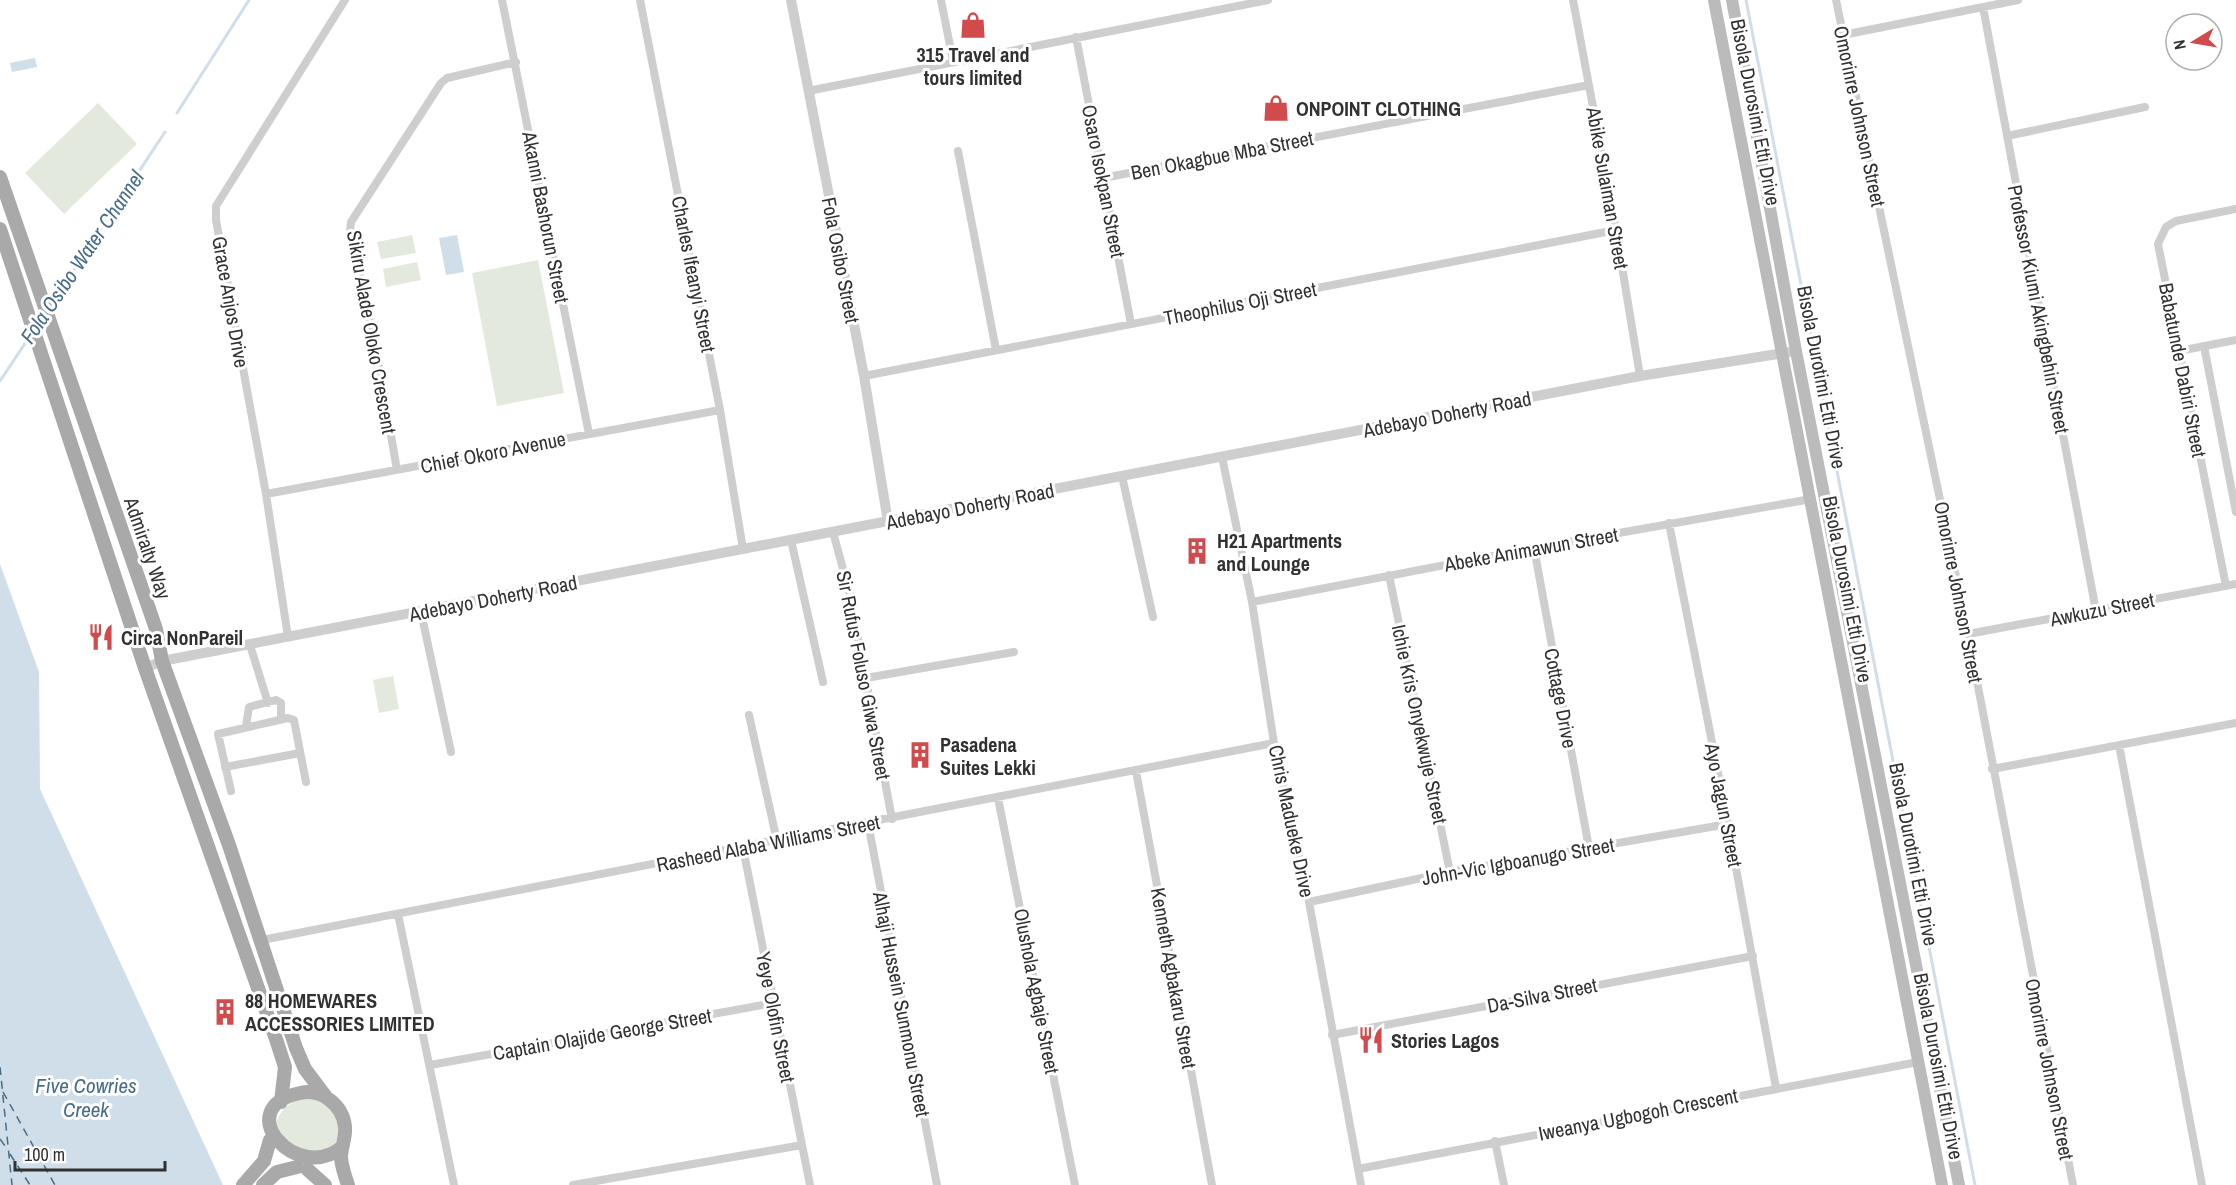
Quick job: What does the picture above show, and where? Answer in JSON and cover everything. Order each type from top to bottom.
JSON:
[{"type":"main road","name":"Bisola Durosimi Etti Drive","points":[[1714,0],[1942,1185]]},
{"type":"main road","name":"Bisola Durotimi Etti Drive","points":[[1732,0],[1796,351],[1959,1185]]},
{"type":"main road","name":"Admiralty Way","points":[[0,177],[156,629],[162,661],[262,940],[301,1061],[311,1079],[326,1097]]},
{"type":"main road","name":"Admiralty Way","points":[[0,229],[42,350],[145,668],[277,1042],[285,1067],[281,1102]]},
{"type":"main road","points":[[261,1181],[270,1140],[270,1119],[281,1102],[302,1092],[326,1097],[335,1104],[345,1124],[342,1169],[348,1185]]},
{"type":"main road","points":[[270,1140],[280,1157],[302,1168],[325,1185]]},
{"type":"main road","points":[[243,1185],[261,1181],[277,1172],[327,1163],[342,1146]]},
{"type":"street","name":"Grace Anjos Drive","points":[[288,637],[266,494],[216,220],[216,206],[345,0]]},
{"type":"street","name":"Akanni Bashorun Street","points":[[502,0],[589,434]]},
{"type":"street","name":"Charles Ifeanyi Street","points":[[640,0],[720,410],[743,549]]},
{"type":"street","name":"Fola Osibo Street","points":[[791,0],[864,376],[888,522]]},
{"type":"street","points":[[941,0],[954,61]]},
{"type":"street","points":[[808,91],[1269,0]]},
{"type":"street","name":"Abike Sulaiman Street","points":[[1573,0],[1616,230],[1640,376]]},
{"type":"street","name":"Omorinre Johnson Street","points":[[1836,0],[1968,634],[2073,1185]]},
{"type":"street","points":[[1843,36],[2018,0]]},
{"type":"street","name":"Professor Kiumi Akingbehin Street","points":[[1983,7],[2096,610]]},
{"type":"street","name":"Osaro Isokpan Street","points":[[1076,38],[1131,324]]},
{"type":"street","name":"Sikiru Alade Oloko Crescent","points":[[397,470],[376,350],[350,232],[351,222],[441,83],[447,78],[516,62]]},
{"type":"street","name":"Ben Okagbue Mba Street","points":[[1103,178],[1589,85]]},
{"type":"street","points":[[2007,136],[2145,107]]},
{"type":"street","points":[[958,151],[996,350]]},
{"type":"street","name":"Babatunde Dabiri Street","points":[[2226,586],[2158,244],[2166,227],[2176,221],[2236,209]]},
{"type":"street","name":"Theophilus Oji Street","points":[[864,376],[1616,230]]},
{"type":"street","points":[[2179,351],[2236,340]]},
{"type":"street","points":[[2204,346],[2236,512]]},
{"type":"street","name":"Adebayo Doherty Road","points":[[145,668],[162,661],[1640,376],[1796,351]]},
{"type":"street","name":"Chief Okoro Avenue","points":[[266,494],[720,410]]},
{"type":"street","name":"Chris Madueke Drive","points":[[1222,458],[1252,602],[1274,743],[1309,902],[1361,1185]]},
{"type":"street","points":[[1122,476],[1153,617]]},
{"type":"street","name":"Abeke Animawun Street","points":[[1252,602],[1669,523],[1811,499]]},
{"type":"street","name":"Ayo Jagun Street","points":[[1669,523],[1728,824],[1776,1088]]},
{"type":"street","name":"Sir Rufus Foluso Giwa Street","points":[[834,532],[850,596],[892,819]]},
{"type":"street","points":[[791,540],[823,682]]},
{"type":"street","name":"Cottage Drive","points":[[1534,548],[1589,848]]},
{"type":"street","name":"Ichie Kris Onyekwuje Street","points":[[1389,575],[1450,872]]},
{"type":"street","name":"Awkuzu Street","points":[[1968,634],[2236,584]]},
{"type":"street","points":[[421,612],[451,752]]},
{"type":"street","points":[[250,645],[268,702]]},
{"type":"street","points":[[866,678],[1014,652]]},
{"type":"street","points":[[246,726],[249,707],[268,702],[279,701],[281,719]]},
{"type":"street","points":[[749,715],[777,841]]},
{"type":"street","points":[[231,790],[218,734],[281,719],[294,720],[306,782]]},
{"type":"street","points":[[1992,769],[2236,723]]},
{"type":"street","name":"Rasheed Alaba Williams Street","points":[[262,940],[1274,743]]},
{"type":"street","points":[[2119,745],[2202,1185]]},
{"type":"street","points":[[225,767],[300,753]]},
{"type":"street","name":"Kenneth Agbakaru Street","points":[[1136,771],[1212,1185]]},
{"type":"street","name":"Olushola Agbaje Street","points":[[998,798],[1075,1185]]},
{"type":"street","name":"Alhaji Hussein Sunmonu Street","points":[[868,823],[937,1185]]},
{"type":"street","name":"John-Vic Igboanugo Street","points":[[1309,902],[1450,872],[1728,824]]},
{"type":"street","name":"Yeye Olofin Street","points":[[743,848],[810,1185]]},
{"type":"street","points":[[398,914],[454,1185]]},
{"type":"street","name":"Da-Silva Street","points":[[1332,1035],[1752,956]]},
{"type":"street","name":"Captain Olajide George Street","points":[[430,1065],[774,1003]]},
{"type":"street","name":"Iweanya Ugbogoh Crescent","points":[[1358,1168],[1918,1062]]},
{"type":"street","points":[[1495,1141],[1504,1185]]},
{"type":"street","points":[[573,1185],[802,1145]]},
{"type":"shaded area","points":[[98,103],[137,144],[64,214],[25,173]]},
{"type":"shaded area","points":[[412,235],[416,253],[381,259],[377,242]]},
{"type":"shaded area","points":[[538,260],[564,393],[497,406],[472,273]]},
{"type":"shaded area","points":[[417,262],[421,280],[386,287],[383,269]]},
{"type":"shaded area","points":[[393,676],[399,709],[379,713],[373,680]]},
{"type":"shaded area","points":[[309,1098],[331,1110],[338,1124],[338,1132],[333,1149],[307,1162],[275,1128],[279,1116],[286,1107],[296,1101]]},
{"type":"water","points":[[35,58],[37,67],[12,72],[10,63]]},
{"type":"water","points":[[457,235],[464,272],[446,275],[439,238]]},
{"type":"water","name":"Five Cowries Creek","points":[[0,564],[39,672],[40,789],[223,1185],[0,1185]]},
{"type":"waterway","name":"Fola Osibo Water Channel","points":[[177,113],[249,0]]},
{"type":"waterway","points":[[1746,0],[1975,1185]]},
{"type":"waterway","name":"Fola Osibo Water Channel","points":[[50,306],[165,132]]},
{"type":"waterway","name":"Fola Osibo Water Channel","points":[[0,381],[30,336]]},
{"type":"ferry route","points":[[0,1067],[12,1185]]},
{"type":"ferry route","points":[[3,1092],[55,1185]]},
{"type":"ferry route","points":[[0,1139],[8,1150]]},
{"type":"ferry route","points":[[10,1154],[30,1185]]},
{"type":"place","name":"315 Travel and tours limited","points":[[973,25]]},
{"type":"place","name":"ONPOINT CLOTHING","points":[[1276,108]]},
{"type":"place","name":"H21 Apartments and Lounge","points":[[1197,551]]},
{"type":"place","name":"Circa NonPareil","points":[[101,637]]},
{"type":"place","name":"Pasadena Suites Lekki","points":[[920,755]]},
{"type":"place","name":"88 HOMEWARES ACCESSORIES LIMITED","points":[[225,1012]]},
{"type":"place","name":"Stories Lagos","points":[[1371,1040]]}]
